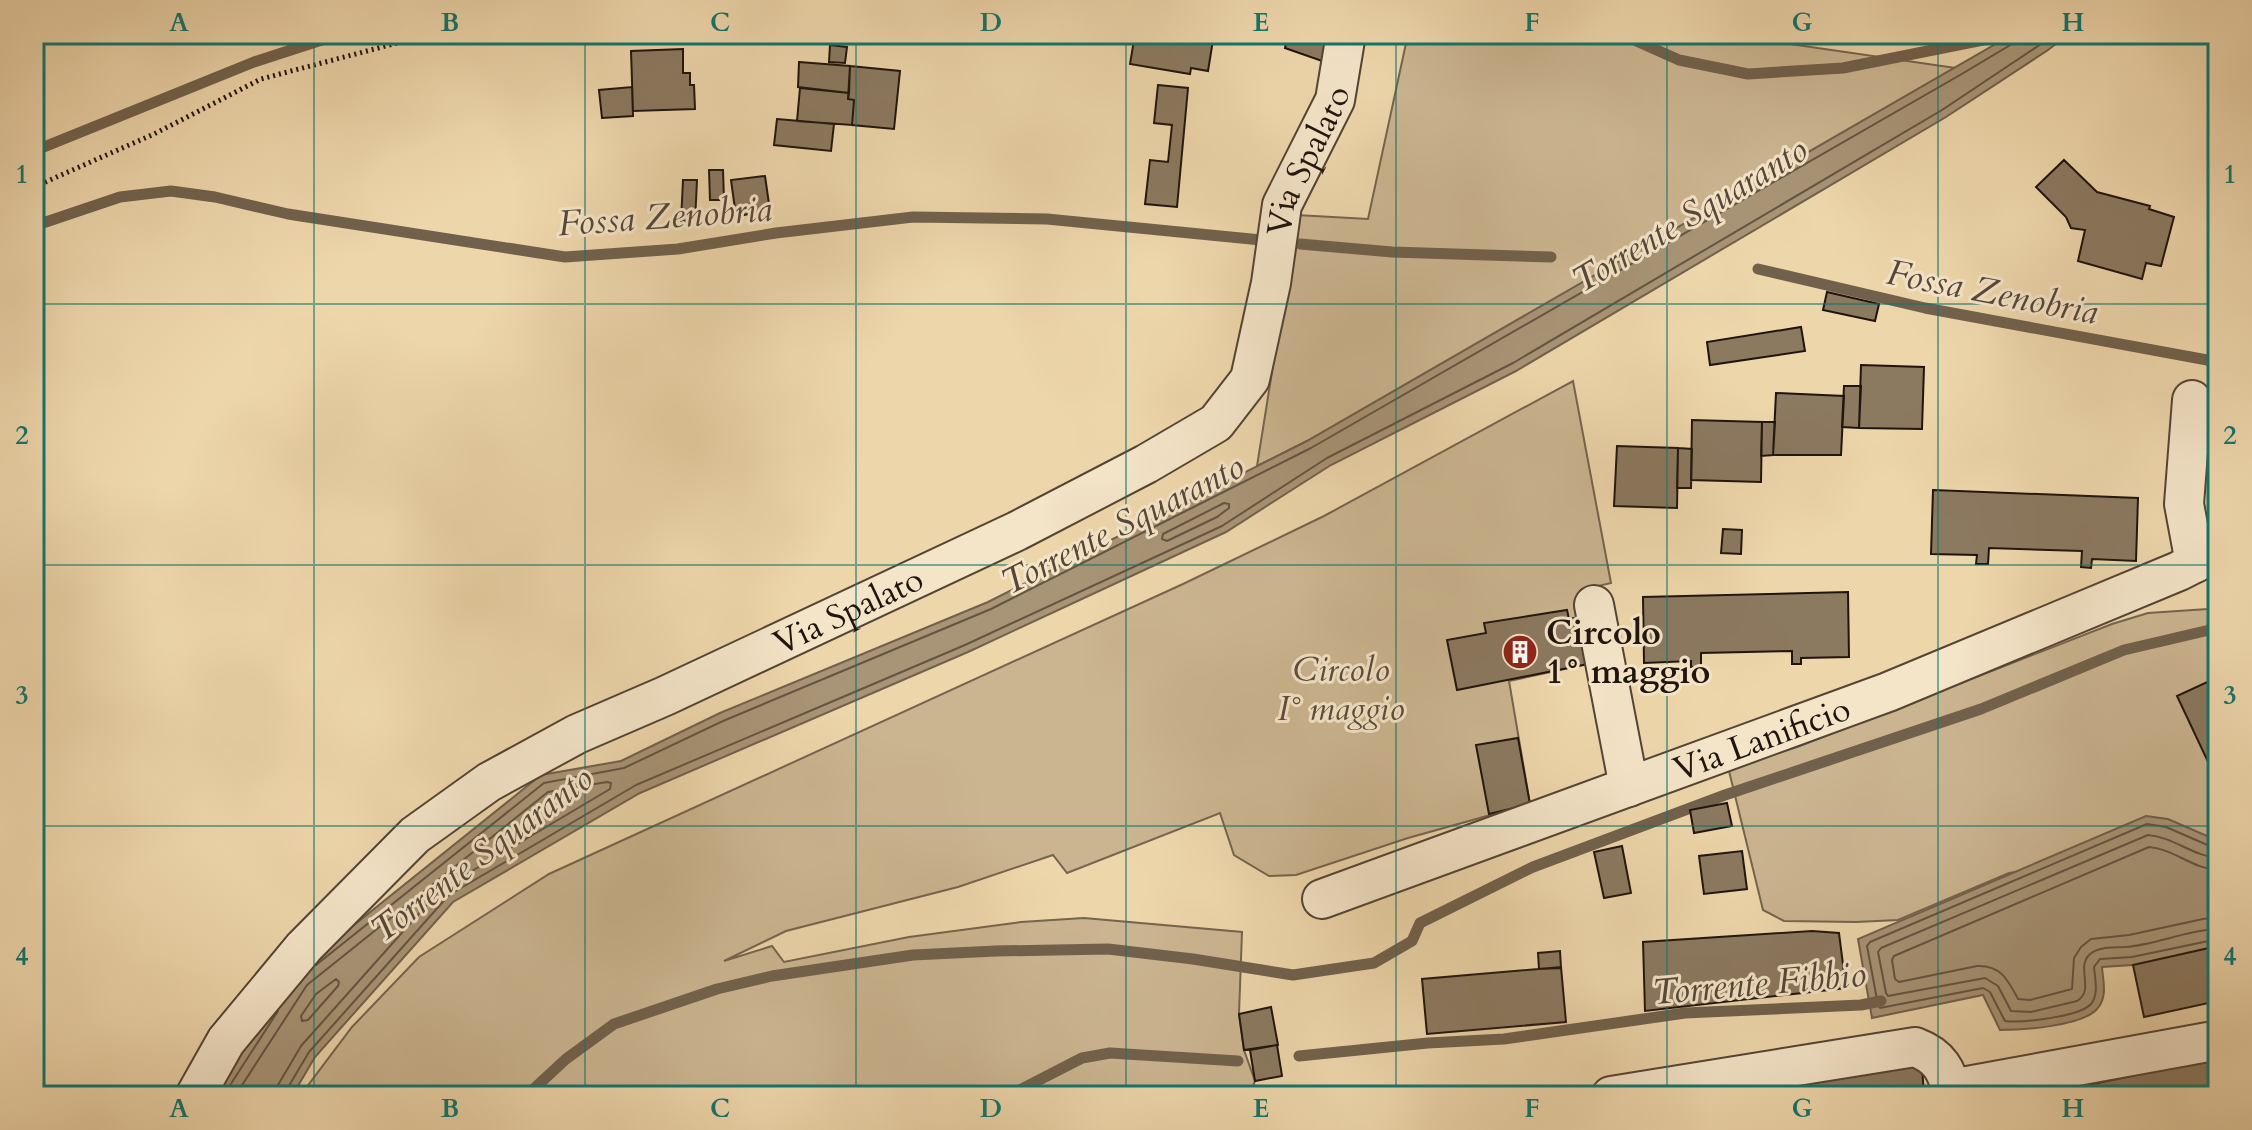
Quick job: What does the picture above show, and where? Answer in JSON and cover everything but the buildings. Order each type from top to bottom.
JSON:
[{"type":"street","name":"Via Spalato","points":[[195,1096],[226,1041],[304,947],[415,835],[489,782],[577,734],[1017,531],[1146,464],[1216,423],[1250,379],[1271,283],[1282,205],[1335,100],[1346,34]]},
{"type":"street","name":"Via Lanificio","points":[[1322,899],[1888,692],[2207,557],[2184,504],[2192,400]]},
{"type":"street","points":[[1594,605],[1629,787]]},
{"type":"street","points":[[1611,1096],[1915,1047],[1940,1061],[1952,1093],[2208,1042]]},
{"type":"path","points":[[34,187],[154,134],[261,79],[401,42],[470,34]]},
{"type":"green space","points":[[1408,34],[1722,34],[1956,68],[1307,441],[1257,466],[1297,215],[1368,219]]},
{"type":"green space","name":"Circolo I° maggio","points":[[1573,381],[1611,583],[1581,590],[1593,663],[1509,681],[1530,804],[1408,838],[1296,875],[1269,876],[1234,855],[1220,813],[1067,873],[1053,855],[958,887],[786,931],[724,961],[772,946],[784,962],[909,937],[1021,922],[1084,918],[1242,932],[1239,1014],[1244,1050],[1255,1081],[1249,1096],[300,1096],[352,1027],[419,957],[549,874],[1183,584],[1324,516]]},
{"type":"green space","points":[[2218,605],[2218,852],[2214,839],[2009,873],[1898,920],[1784,921],[1763,910],[1729,771],[2112,624],[2148,613],[2208,609]]},
{"type":"water","name":"Torrente Squaranto","points":[[2013,34],[2069,34],[1946,117],[1516,371],[1331,465],[1226,532],[968,652],[640,793],[453,902],[315,1057],[292,1096],[213,1096],[293,974],[541,775],[621,761],[720,713],[988,602],[1307,441]]},
{"type":"water","points":[[2146,816],[2168,819],[2214,839],[2218,852],[2218,947],[2133,965],[2102,967],[2103,999],[2097,1009],[2066,1023],[2000,1030],[1983,995],[1872,1018],[1858,939]]},
{"type":"waterway","points":[[34,151],[254,62],[349,34]]},
{"type":"waterway","points":[[1621,34],[1679,60],[1748,74],[1843,68],[1983,40]]},
{"type":"waterway","name":"Fossa Zenobria","points":[[34,226],[120,197],[171,191],[215,197],[288,214],[565,257],[678,249],[776,233],[913,217],[1047,219],[1261,240]]},
{"type":"waterway","name":"Fossa Zenobria","points":[[1300,244],[1392,252],[1551,257]]},
{"type":"waterway","name":"Fossa Zenobria","points":[[1758,269],[1925,308],[2218,362]]},
{"type":"waterway","points":[[526,1096],[566,1059],[614,1024],[717,989],[772,976],[913,955],[996,951],[1108,949],[1293,975],[1374,963],[1412,941],[1420,923],[1533,867],[1725,795],[1981,709],[2124,650],[2218,628]]},
{"type":"waterway","name":"Torrente Fibbio","points":[[1299,1056],[1504,1039],[1685,1013],[1861,1005],[1881,1001]]},
{"type":"waterway","name":"Torrente Fibbio","points":[[1008,1096],[1082,1058],[1110,1053],[1238,1061]]},
{"type":"place","name":"Circolo 1° maggio","points":[[1520,652]]}]
